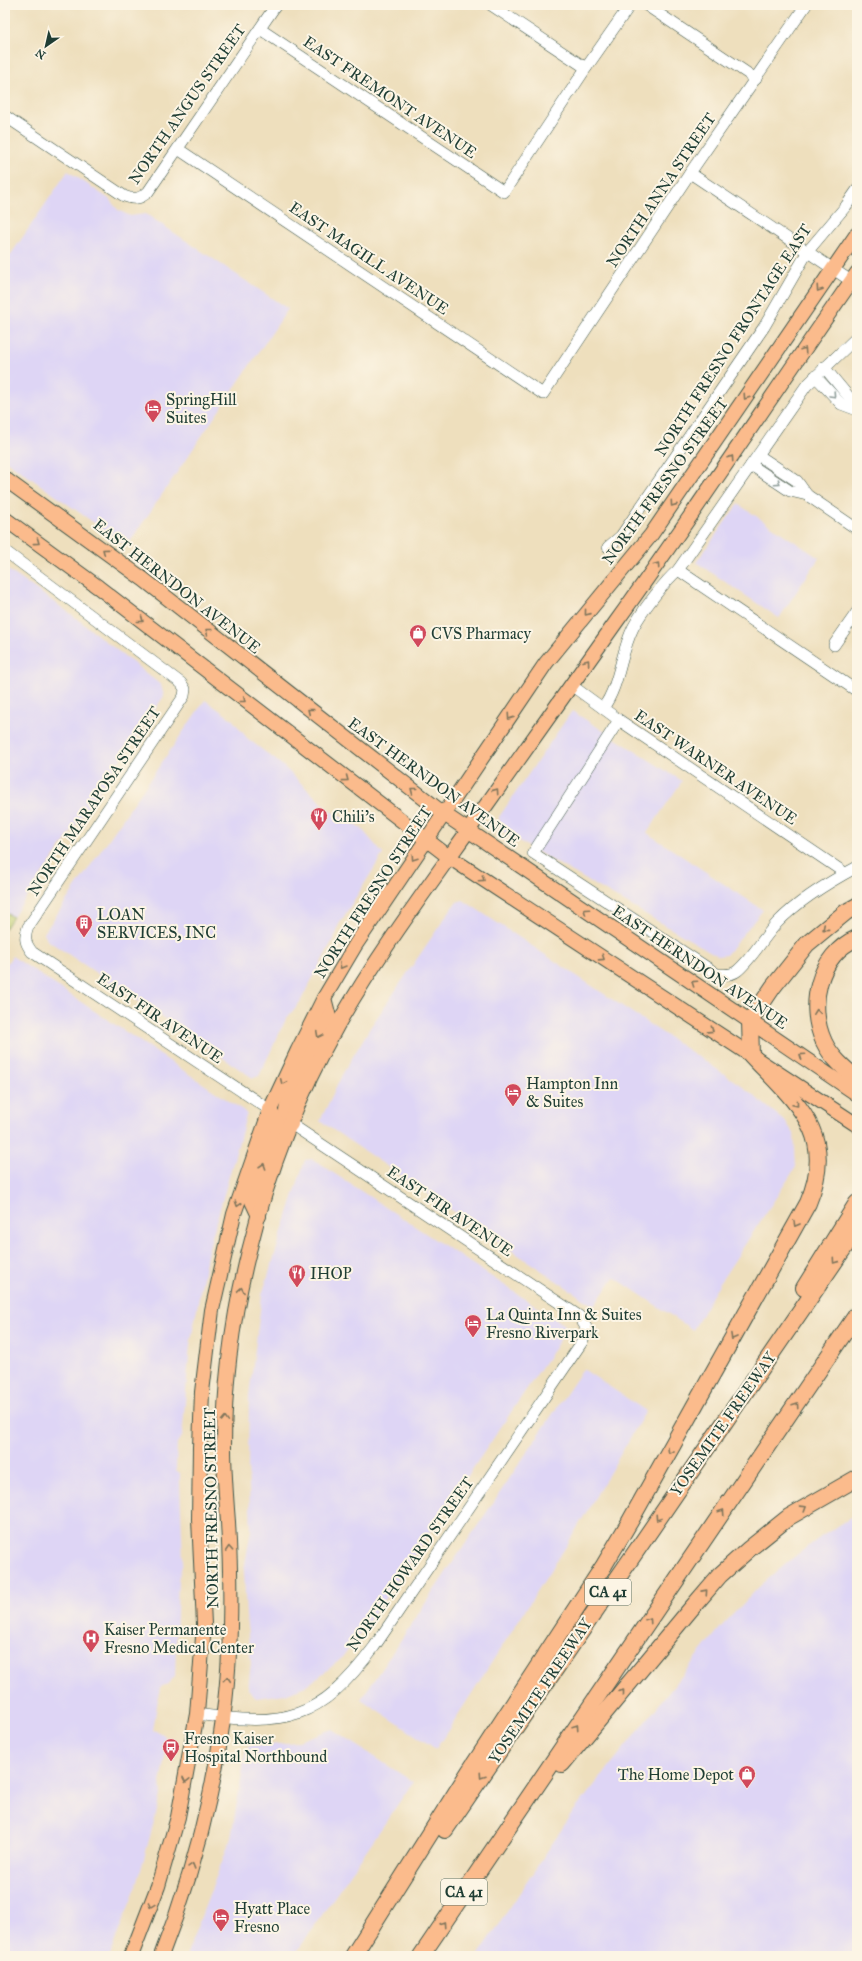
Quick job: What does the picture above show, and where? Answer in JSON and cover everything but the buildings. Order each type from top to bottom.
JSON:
[{"type":"highway","points":[[354,1956],[474,1765],[603,1567],[637,1509],[810,1198],[817,1177],[819,1158],[814,1135],[809,1123],[798,1106],[751,1055],[750,1021],[807,944],[846,912],[857,906]]},
{"type":"highway","points":[[857,938],[838,951],[829,963],[818,984],[816,1001],[819,1023],[824,1042],[837,1062],[857,1079]]},
{"type":"highway","points":[[682,1483],[857,1203]]},
{"type":"highway","name":"YOSEMITE FREEWAY","points":[[359,1956],[857,1229]]},
{"type":"highway","name":"CA 41","points":[[421,1956],[857,1314]]},
{"type":"highway","points":[[507,1829],[720,1576],[749,1549],[789,1517],[857,1478]]},
{"type":"main road","name":"NORTH FRESNO STREET","points":[[132,1956],[158,1886],[178,1817],[197,1714],[204,1624],[199,1519],[202,1392],[212,1310],[234,1214],[270,1110],[324,998],[356,944],[546,663],[626,566],[663,517],[857,234]]},
{"type":"main road","name":"NORTH FRESNO STREET","points":[[161,1956],[184,1892],[197,1846],[223,1718],[230,1627],[230,1556],[224,1450],[229,1368],[242,1284],[259,1216],[291,1124],[324,1051],[352,1002],[449,857],[662,558],[855,280]]},
{"type":"main road","name":"EAST HERNDON AVENUE","points":[[5,479],[143,580],[444,814],[857,1094]]},
{"type":"main road","points":[[5,519],[98,587],[449,857],[857,1125]]},
{"type":"main road","points":[[291,1124],[286,1115],[286,1106],[303,1067],[329,1017],[324,998]]},
{"type":"main road","points":[[259,1216],[252,1201],[276,1129],[276,1121],[270,1110]]},
{"type":"street","name":"NORTH ANGUS STREET","points":[[5,116],[124,196],[136,199],[148,192],[276,5]]},
{"type":"street","points":[[491,5],[586,68],[630,5]]},
{"type":"street","points":[[646,5],[756,80]]},
{"type":"street","name":"NORTH ANNA STREET","points":[[543,394],[690,173],[756,80],[806,5]]},
{"type":"street","name":"EAST FREMONT AVENUE","points":[[260,29],[504,192],[586,68]]},
{"type":"street","name":"EAST MAGILL AVENUE","points":[[178,149],[543,394]]},
{"type":"street","points":[[690,173],[833,268],[855,280]]},
{"type":"street","name":"NORTH FRESNO FRONTAGE EAST","points":[[608,547],[621,536],[764,327],[808,251],[846,206],[857,190]]},
{"type":"street","points":[[603,708],[611,697],[633,628],[668,578],[678,570],[806,386],[824,367],[857,337]]},
{"type":"street","points":[[824,367],[850,397],[856,409]]},
{"type":"street","points":[[815,376],[842,404],[856,409]]},
{"type":"street","points":[[758,455],[797,481],[807,495],[857,529]]},
{"type":"street","points":[[751,465],[790,491],[807,495]]},
{"type":"street","name":"NORTH MARAPOSA STREET","points":[[5,551],[151,660],[181,683],[185,689],[184,696],[28,927],[25,940],[32,952]]},
{"type":"street","points":[[678,570],[857,691]]},
{"type":"street","points":[[834,645],[857,612]]},
{"type":"street","name":"EAST WARNER AVENUE","points":[[571,685],[619,720],[845,873]]},
{"type":"street","points":[[619,720],[533,853],[717,974],[729,974],[736,972],[777,923],[794,907],[845,873],[857,867]]},
{"type":"street","name":"EAST FIR AVENUE","points":[[32,952],[270,1110]]},
{"type":"street","name":"EAST FIR AVENUE","points":[[291,1124],[579,1316],[587,1329]]},
{"type":"street","name":"NORTH HOWARD STREET","points":[[197,1714],[223,1718],[262,1720],[295,1715],[308,1710],[332,1694],[353,1674],[374,1647],[582,1342],[587,1329]]},
{"type":"shaded area","points":[[68,171],[109,199],[118,210],[130,216],[146,214],[288,309],[127,546],[5,460],[5,263]]},
{"type":"shaded area","points":[[738,504],[819,558],[779,618],[697,563]]},
{"type":"shaded area","points":[[5,568],[71,614],[161,685],[164,696],[13,917],[5,912]]},
{"type":"shaded area","points":[[205,700],[232,719],[247,738],[282,765],[330,811],[361,828],[383,854],[338,926],[337,932],[300,1002],[286,1019],[259,1076],[253,1078],[47,940],[44,933]]},
{"type":"shaded area","points":[[572,711],[682,781],[647,833],[763,910],[726,955],[718,956],[500,830],[499,817]]},
{"type":"shaded area","points":[[463,900],[739,1084],[785,1121],[794,1134],[796,1167],[719,1284],[693,1330],[614,1277],[594,1306],[320,1121],[342,1075],[370,1028],[453,906],[457,902]]},
{"type":"shaded area","points":[[12,956],[247,1113],[208,1251],[190,1345],[182,1437],[177,1443],[176,1470],[180,1473],[183,1562],[178,1581],[175,1676],[168,1684],[160,1687],[153,1730],[163,1734],[168,1741],[160,1783],[162,1792],[136,1888],[109,1956],[5,1956],[5,967]]},
{"type":"shaded area","points":[[312,1159],[565,1325],[566,1331],[375,1613],[340,1660],[308,1685],[285,1694],[256,1698],[248,1690],[251,1663],[246,1615],[244,1570],[251,1530],[248,1465],[249,1396],[262,1295],[305,1160]]},
{"type":"shaded area","points":[[583,1369],[646,1411],[567,1545],[436,1749],[361,1699]]},
{"type":"shaded area","points":[[857,1514],[857,1956],[478,1956],[573,1812],[721,1627],[759,1587],[794,1557],[822,1536]]},
{"type":"shaded area","points":[[332,1729],[413,1782],[294,1956],[186,1956],[231,1838],[246,1748],[250,1745],[271,1745],[296,1742]]},
{"type":"green space","points":[[5,912],[13,917],[5,929]]},
{"type":"place","name":"SpringHill Suites","points":[[153,423]]},
{"type":"place","name":"CVS Pharmacy","points":[[418,648]]},
{"type":"place","name":"Chili's","points":[[319,831]]},
{"type":"place","name":"LOAN SERVICES, INC","points":[[84,938]]},
{"type":"place","name":"Hampton Inn & Suites","points":[[513,1107]]},
{"type":"place","name":"IHOP","points":[[297,1288]]},
{"type":"place","name":"La Quinta Inn & Suites Fresno Riverpark","points":[[473,1338]]},
{"type":"place","name":"Kaiser Permanente Fresno Medical Center","points":[[91,1653]]},
{"type":"place","name":"Fresno Kaiser Hospital Northbound","points":[[171,1762]]},
{"type":"place","name":"The Home Depot","points":[[747,1789]]},
{"type":"place","name":"Hyatt Place Fresno","points":[[221,1932]]}]
